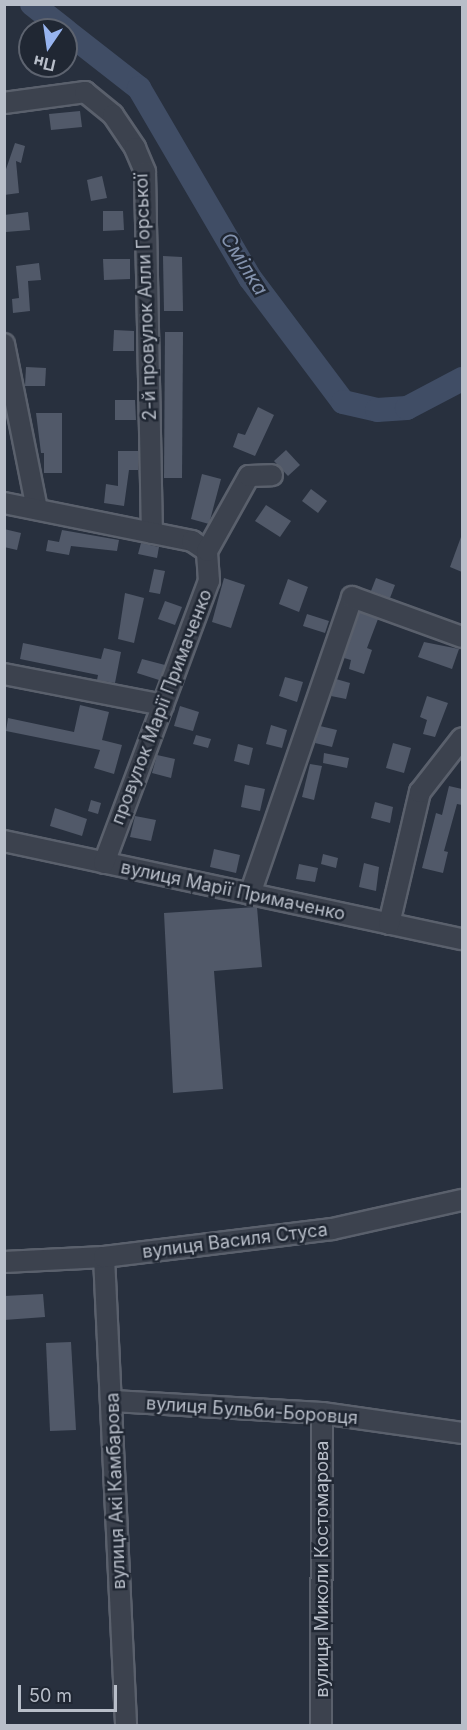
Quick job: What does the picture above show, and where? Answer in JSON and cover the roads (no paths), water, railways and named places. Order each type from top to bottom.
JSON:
[{"type":"street","name":"2-й провулок Алли Горської","points":[[4,103],[85,92],[113,115],[135,148],[145,172],[152,533]]},
{"type":"street","points":[[4,344],[37,509]]},
{"type":"street","points":[[4,503],[192,541],[207,551],[249,476],[272,475]]},
{"type":"street","name":"провулок Марії Примаченко","points":[[104,862],[209,581],[207,551]]},
{"type":"street","points":[[250,894],[352,597],[462,637]]},
{"type":"street","points":[[4,674],[163,705]]},
{"type":"street","points":[[389,924],[420,792],[462,738]]},
{"type":"street","name":"вулиця Марії Примаченко","points":[[4,841],[462,939]]},
{"type":"street","name":"вулиця Василя Стуса","points":[[4,1262],[104,1257],[332,1229],[462,1200]]},
{"type":"street","name":"вулиця Акі Камбарова","points":[[104,1257],[113,1401],[126,1725]]},
{"type":"street","name":"вулиця Бульби-Боровця","points":[[113,1401],[322,1413],[462,1433]]},
{"type":"street","name":"вулиця Миколи Костомарова","points":[[321,1725],[322,1413]]},
{"type":"waterway","name":"Смілка","points":[[32,4],[50,18]]},
{"type":"waterway","name":"Смілка","points":[[78,40],[139,88],[250,278],[343,402],[377,410],[407,408],[462,379]]}]
